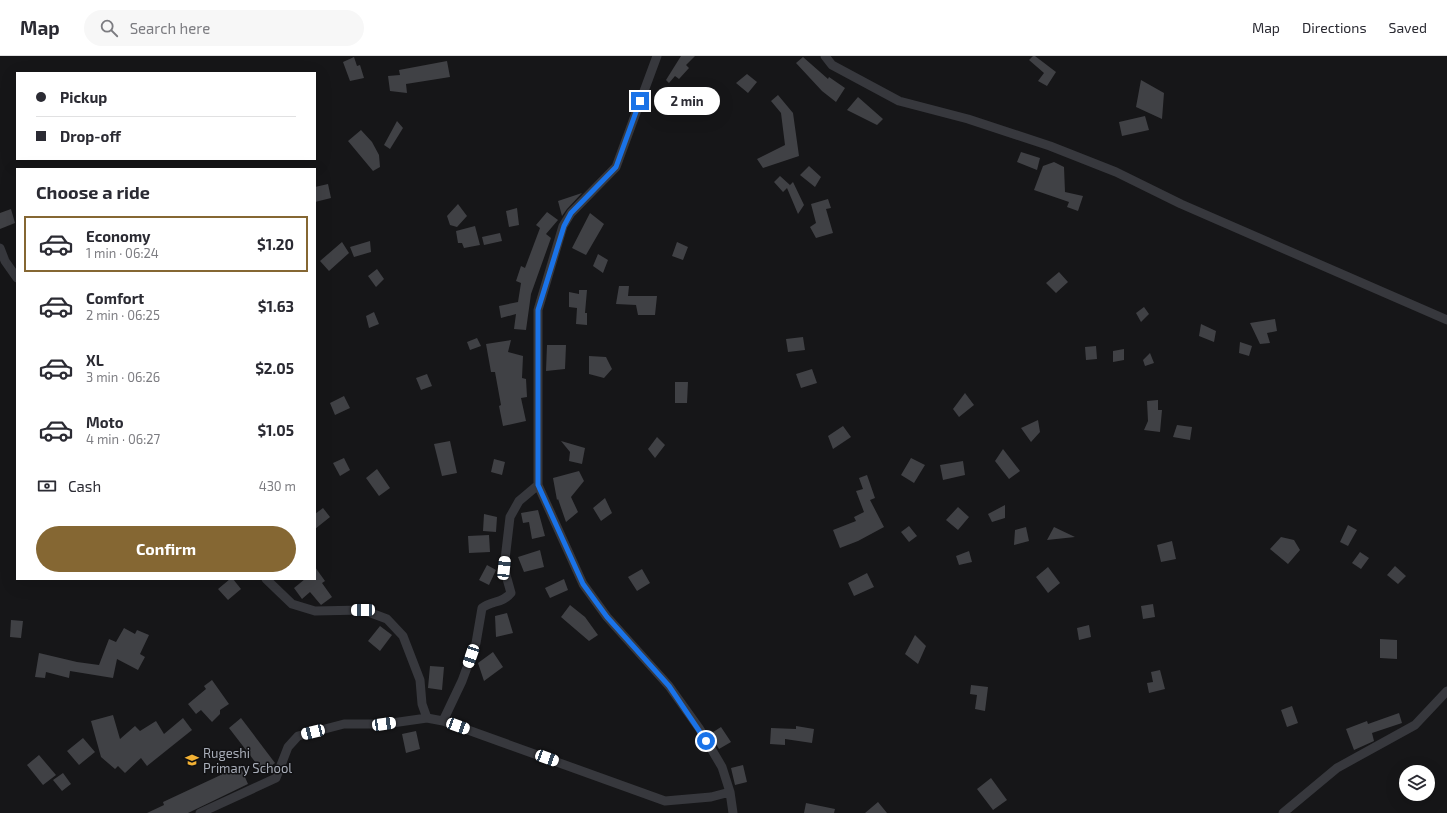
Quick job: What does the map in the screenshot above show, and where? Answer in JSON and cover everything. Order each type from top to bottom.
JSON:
[{"type":"street","points":[[657,56],[616,167],[571,213],[564,226],[538,310],[538,485],[583,584],[607,617],[669,686],[699,728],[722,767],[730,792],[733,813]]},
{"type":"street","points":[[825,56],[832,65],[899,102],[968,118],[1050,146],[1116,172],[1181,204],[1447,320]]},
{"type":"street","points":[[0,248],[5,261],[16,277]]},
{"type":"street","points":[[443,721],[462,682],[476,643],[482,608],[487,604],[506,599],[512,593],[504,568],[510,517],[519,501],[538,485]]},
{"type":"street","points":[[267,580],[292,604],[315,611],[363,610],[387,619],[403,636],[420,680],[422,704],[427,718]]},
{"type":"street","points":[[1283,813],[1337,768],[1415,725],[1447,691]]},
{"type":"street","points":[[200,813],[276,778],[288,748],[298,736],[344,724],[384,724],[427,718],[443,721],[665,801],[711,797],[730,792]]},
{"type":"building","points":[[681,56],[695,56],[686,65],[689,68],[679,79],[675,76],[669,83],[666,80]]},
{"type":"building","points":[[1033,56],[1056,72],[1047,86],[1038,81],[1044,73],[1029,60]]},
{"type":"building","points":[[354,57],[357,66],[360,65],[364,78],[350,81],[343,62]]},
{"type":"building","points":[[803,57],[828,79],[829,77],[845,88],[836,102],[822,91],[796,63]]},
{"type":"building","points":[[447,61],[450,77],[406,84],[407,93],[390,91],[388,76],[400,75],[399,70]]},
{"type":"building","points":[[747,74],[757,82],[748,93],[736,83]]},
{"type":"building","points":[[1141,80],[1164,93],[1162,119],[1136,107]]},
{"type":"building","points":[[778,95],[793,113],[799,156],[763,168],[757,159],[785,145],[781,113],[771,101]]},
{"type":"building","points":[[858,97],[883,119],[877,125],[847,110]]},
{"type":"building","points":[[1145,116],[1149,130],[1122,136],[1119,122]]},
{"type":"building","points":[[397,121],[403,128],[390,149],[384,145]]},
{"type":"building","points":[[361,130],[372,142],[379,155],[380,167],[373,171],[348,141]]},
{"type":"building","points":[[1021,152],[1040,158],[1037,170],[1017,162]]},
{"type":"building","points":[[1054,162],[1064,167],[1065,192],[1083,196],[1078,211],[1067,207],[1069,202],[1034,190],[1043,166]]},
{"type":"building","points":[[809,166],[821,177],[815,187],[800,175]]},
{"type":"building","points":[[780,176],[790,185],[783,192],[774,182]]},
{"type":"building","points":[[793,182],[804,205],[798,214],[787,188]]},
{"type":"building","points":[[328,184],[331,198],[316,202],[316,187]]},
{"type":"building","points":[[582,193],[567,209],[562,216],[558,201]]},
{"type":"building","points":[[828,199],[831,208],[826,209],[833,233],[816,238],[810,227],[816,223],[811,204]]},
{"type":"building","points":[[458,204],[467,216],[457,227],[450,225],[447,216]]},
{"type":"building","points":[[517,208],[519,225],[509,227],[506,211]]},
{"type":"building","points":[[11,209],[15,223],[0,229],[0,213]]},
{"type":"building","points":[[547,212],[558,220],[546,234],[551,238],[531,294],[526,330],[514,329],[516,314],[501,318],[499,306],[518,302],[521,283],[516,281],[521,266],[525,268],[540,228],[536,225]]},
{"type":"building","points":[[590,213],[604,224],[586,255],[572,248]]},
{"type":"building","points":[[475,226],[480,245],[464,248],[462,243],[458,243],[456,231]]},
{"type":"building","points":[[500,233],[502,241],[484,245],[482,237]]},
{"type":"building","points":[[370,241],[371,252],[354,257],[350,247]]},
{"type":"building","points":[[342,242],[349,253],[329,271],[320,261]]},
{"type":"building","points":[[677,242],[688,247],[683,260],[672,256]]},
{"type":"building","points":[[598,254],[608,260],[603,273],[593,266]]},
{"type":"building","points":[[377,269],[384,279],[376,287],[368,276]]},
{"type":"building","points":[[1059,272],[1068,282],[1056,293],[1046,283]]},
{"type":"building","points":[[619,286],[629,286],[628,296],[657,296],[655,315],[638,315],[636,305],[616,304]]},
{"type":"building","points":[[579,290],[587,290],[585,313],[587,313],[587,325],[576,324],[577,308],[569,307],[569,292],[579,294]]},
{"type":"building","points":[[1144,307],[1149,314],[1141,322],[1136,313]]},
{"type":"building","points":[[374,312],[379,324],[369,328],[366,316]]},
{"type":"building","points":[[1275,319],[1277,331],[1267,333],[1270,343],[1260,344],[1250,323]]},
{"type":"building","points":[[1201,324],[1216,331],[1214,342],[1199,336]]},
{"type":"building","points":[[803,337],[805,350],[788,352],[786,339]]},
{"type":"building","points":[[477,338],[481,346],[470,350],[467,342]]},
{"type":"building","points":[[511,340],[508,352],[523,356],[522,378],[526,379],[527,397],[521,398],[526,421],[503,426],[495,372],[491,372],[486,344]]},
{"type":"building","points":[[1240,342],[1252,346],[1249,356],[1239,353]]},
{"type":"building","points":[[547,345],[566,345],[565,369],[546,371]]},
{"type":"building","points":[[1096,346],[1097,359],[1086,360],[1085,347]]},
{"type":"building","points":[[1124,349],[1124,360],[1113,362],[1113,351]]},
{"type":"building","points":[[1150,353],[1154,363],[1145,366],[1143,360]]},
{"type":"building","points":[[589,356],[606,357],[612,369],[604,378],[589,374]]},
{"type":"building","points":[[812,369],[817,383],[801,388],[796,374]]},
{"type":"building","points":[[427,374],[432,386],[421,390],[416,378]]},
{"type":"building","points":[[675,382],[688,382],[687,403],[675,403]]},
{"type":"building","points":[[965,393],[974,405],[959,417],[953,409]]},
{"type":"building","points":[[344,396],[350,408],[335,415],[330,403]]},
{"type":"building","points":[[1158,400],[1158,410],[1162,410],[1160,432],[1144,430],[1148,421],[1147,401]]},
{"type":"building","points":[[1038,420],[1040,432],[1031,442],[1021,428]]},
{"type":"building","points":[[1177,425],[1192,427],[1190,440],[1173,437]]},
{"type":"building","points":[[843,426],[851,437],[833,449],[828,436]]},
{"type":"building","points":[[657,437],[665,445],[655,458],[648,449]]},
{"type":"building","points":[[450,441],[457,473],[442,476],[434,444]]},
{"type":"building","points":[[561,441],[585,448],[582,464],[569,461],[570,452]]},
{"type":"building","points":[[1003,449],[1020,471],[1009,479],[995,461]]},
{"type":"building","points":[[344,458],[350,470],[340,476],[333,463]]},
{"type":"building","points":[[911,458],[925,465],[914,483],[901,475]]},
{"type":"building","points":[[494,459],[505,462],[502,475],[491,472]]},
{"type":"building","points":[[963,461],[965,475],[943,480],[940,465]]},
{"type":"building","points":[[377,469],[390,488],[379,496],[366,478]]},
{"type":"building","points":[[579,471],[584,481],[571,497],[578,512],[566,522],[558,499],[557,500],[553,478]]},
{"type":"building","points":[[867,475],[875,498],[870,500],[884,527],[858,541],[840,548],[833,530],[856,521],[854,517],[864,512],[856,491],[863,489],[859,478]]},
{"type":"building","points":[[605,498],[612,513],[601,521],[593,508]]},
{"type":"building","points":[[1005,505],[1005,518],[992,522],[988,514]]},
{"type":"building","points":[[958,507],[969,517],[958,530],[946,520]]},
{"type":"building","points":[[323,508],[330,517],[316,528],[316,513]]},
{"type":"building","points":[[538,510],[545,536],[532,539],[529,522],[523,523],[521,513]]},
{"type":"building","points":[[484,514],[497,517],[496,532],[483,531]]},
{"type":"building","points":[[1348,525],[1357,530],[1348,546],[1340,542]]},
{"type":"building","points":[[909,526],[917,536],[909,542],[901,532]]},
{"type":"building","points":[[1026,527],[1029,541],[1014,545],[1015,530]]},
{"type":"building","points":[[1054,527],[1075,537],[1047,540]]},
{"type":"building","points":[[489,535],[490,552],[469,553],[468,536]]},
{"type":"building","points":[[1281,537],[1294,540],[1300,550],[1288,564],[1270,549]]},
{"type":"building","points":[[1172,541],[1176,559],[1161,562],[1157,545]]},
{"type":"building","points":[[540,550],[544,567],[524,572],[518,557]]},
{"type":"building","points":[[969,551],[972,562],[959,565],[956,556]]},
{"type":"building","points":[[1360,552],[1369,558],[1361,569],[1352,563]]},
{"type":"building","points":[[487,565],[496,570],[489,585],[479,580]]},
{"type":"building","points":[[1395,566],[1406,576],[1398,584],[1387,575]]},
{"type":"building","points":[[1048,567],[1060,583],[1048,593],[1036,577]]},
{"type":"building","points":[[316,568],[325,581],[322,583],[332,597],[321,605],[310,592],[302,599],[294,588],[304,580],[316,580]]},
{"type":"building","points":[[642,569],[650,583],[637,591],[628,577]]},
{"type":"building","points":[[867,573],[874,587],[854,596],[848,583]]},
{"type":"building","points":[[564,579],[568,590],[550,598],[545,588]]},
{"type":"building","points":[[229,580],[234,580],[241,589],[228,600],[218,589]]},
{"type":"building","points":[[1153,604],[1155,617],[1143,619],[1141,606]]},
{"type":"building","points":[[570,605],[585,617],[598,635],[589,641],[561,617]]},
{"type":"building","points":[[507,613],[513,633],[496,637],[495,616]]},
{"type":"building","points":[[11,620],[23,621],[21,638],[10,637]]},
{"type":"building","points":[[1089,625],[1091,637],[1079,640],[1077,628]]},
{"type":"building","points":[[380,626],[392,635],[380,651],[368,641]]},
{"type":"building","points":[[124,628],[135,634],[137,630],[149,635],[140,654],[145,657],[138,670],[117,659],[113,678],[70,671],[69,678],[46,672],[45,678],[35,677],[39,653],[77,662],[99,665],[109,639],[116,642]]},
{"type":"building","points":[[915,635],[926,646],[918,664],[905,654]]},
{"type":"building","points":[[1380,639],[1397,640],[1397,659],[1380,658]]},
{"type":"building","points":[[493,652],[503,667],[484,681],[478,663]]},
{"type":"building","points":[[430,666],[444,667],[442,690],[428,688]]},
{"type":"building","points":[[1160,670],[1165,689],[1149,693],[1147,683],[1153,682],[1151,672]]},
{"type":"building","points":[[212,680],[229,704],[220,710],[220,714],[212,722],[201,710],[196,714],[188,704],[206,689],[204,686]]},
{"type":"building","points":[[971,685],[988,687],[985,711],[975,709],[977,695],[970,694]]},
{"type":"building","points":[[1292,706],[1298,723],[1287,727],[1281,710]]},
{"type":"building","points":[[1399,713],[1402,723],[1372,733],[1374,741],[1354,750],[1346,729],[1367,721],[1368,724]]},
{"type":"building","points":[[113,715],[120,739],[135,726],[140,731],[156,721],[164,734],[183,718],[192,730],[147,766],[141,758],[125,773],[118,766],[115,769],[101,757],[91,721]]},
{"type":"building","points":[[241,718],[275,763],[263,772],[229,728]]},
{"type":"building","points":[[796,726],[814,729],[812,743],[785,739],[785,745],[770,744],[771,728],[796,729]]},
{"type":"building","points":[[721,727],[731,742],[719,749],[710,734]]},
{"type":"building","points":[[416,731],[420,749],[406,753],[402,734]]},
{"type":"building","points":[[83,738],[95,752],[79,765],[67,751]]},
{"type":"building","points":[[39,755],[56,775],[43,785],[27,765]]},
{"type":"building","points":[[743,765],[747,782],[735,785],[731,768]]},
{"type":"building","points":[[240,766],[248,784],[188,813],[147,813],[164,805],[163,802]]},
{"type":"building","points":[[63,773],[71,784],[62,791],[53,780]]},
{"type":"building","points":[[991,778],[1007,800],[993,810],[977,789]]},
{"type":"building","points":[[878,802],[887,813],[865,813]]},
{"type":"building","points":[[806,803],[835,809],[834,813],[804,813]]},
{"type":"place","name":"Rugeshi Primary School","points":[[192,760]]},
{"type":"route","points":[[640,101],[616,167],[571,213],[564,226],[538,310],[538,485],[583,584],[607,617],[669,686],[699,728],[706,741]]}]
